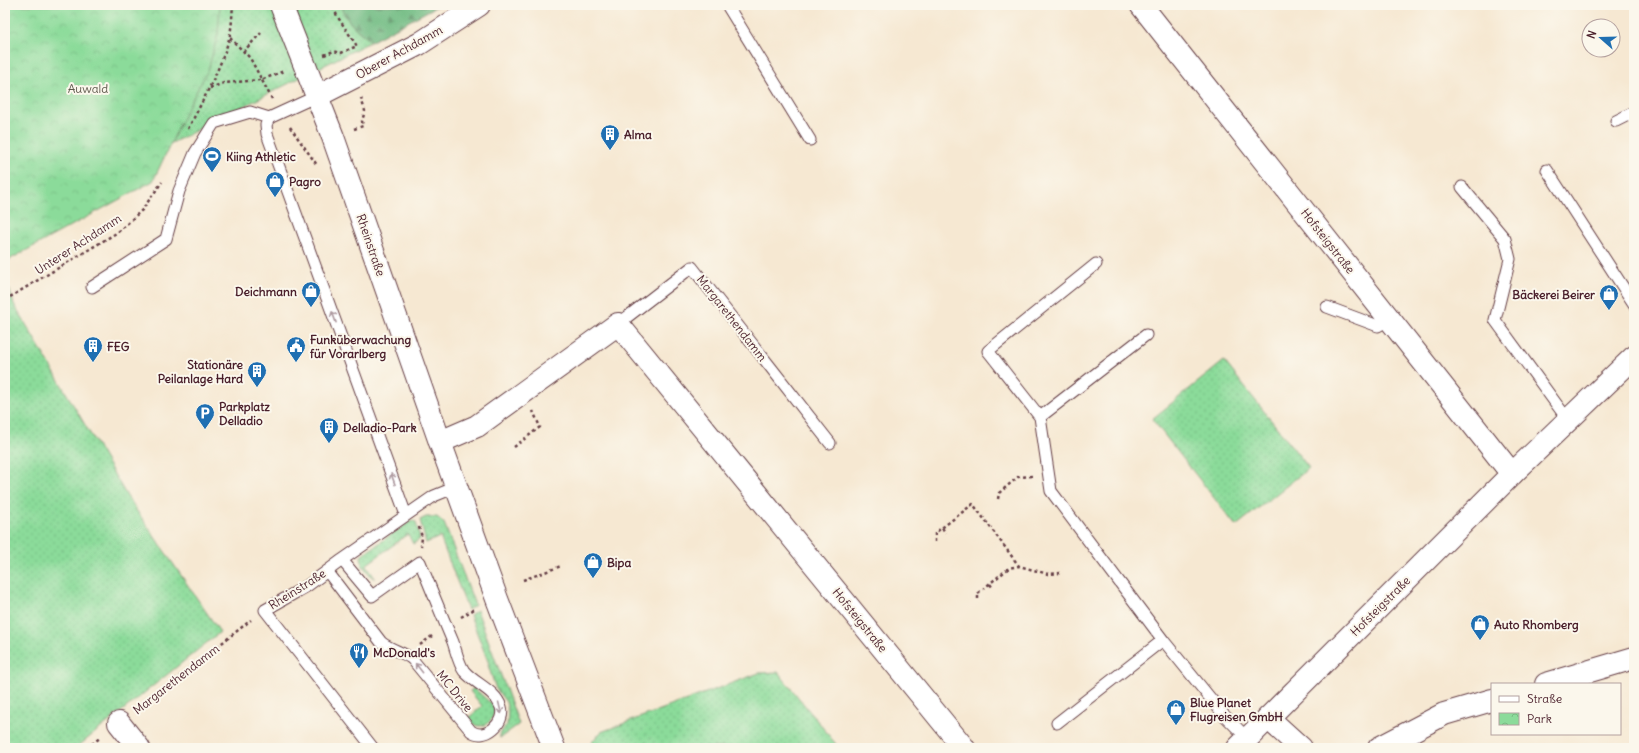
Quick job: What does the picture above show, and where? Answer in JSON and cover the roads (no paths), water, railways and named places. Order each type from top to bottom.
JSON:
[{"type":"street","name":"Rheinstraße","points":[[281,5],[339,153],[456,487],[554,748]]},
{"type":"street","name":"Oberer Achdamm","points":[[317,96],[419,44],[479,5]]},
{"type":"street","name":"Hofsteigstraße","points":[[1143,7],[1512,474]]},
{"type":"street","name":"Hofsteigstraße","points":[[618,324],[964,748]]},
{"type":"street","name":"Margarethendamm","points":[[440,442],[477,426],[618,324]]},
{"type":"street","name":"Hofsteigstraße","points":[[1243,743],[1295,693],[1512,474],[1634,357]]},
{"type":"street","points":[[1549,683],[1634,658]]},
{"type":"street","points":[[1379,748],[1444,714],[1491,700]]},
{"type":"street","points":[[1268,718],[1301,748]]},
{"type":"street","points":[[119,723],[139,748]]},
{"type":"lane","points":[[727,5],[810,140]]},
{"type":"lane","points":[[92,287],[166,239],[179,191],[195,153],[214,123],[250,112],[269,118],[317,96]]},
{"type":"lane","points":[[1616,122],[1634,112]]},
{"type":"lane","points":[[269,118],[266,125],[267,134],[406,515]]},
{"type":"lane","points":[[1547,170],[1634,304]]},
{"type":"lane","points":[[1462,187],[1505,239],[1510,259],[1495,320],[1568,420]]},
{"type":"lane","points":[[1096,264],[988,352],[1040,417],[1146,335]]},
{"type":"lane","name":"Margarethendamm","points":[[618,324],[692,267],[830,443]]},
{"type":"lane","points":[[1327,307],[1378,326],[1390,319]]},
{"type":"lane","name":"Hofsteigstraße","points":[[1040,417],[1051,491],[1163,640],[1224,716],[1243,743]]},
{"type":"lane","name":"Rheinstraße","points":[[372,748],[265,610],[307,586],[437,494],[456,487]]},
{"type":"lane","name":"MC Drive","points":[[327,571],[381,642],[392,650],[412,659],[471,731],[477,734],[485,734],[498,723],[502,710],[498,701],[464,670],[420,562],[372,596],[342,560]]},
{"type":"lane","points":[[1056,723],[1163,640]]},
{"type":"place","name":"Alma","points":[[610,151]]},
{"type":"place","name":"Kiing Athletic","points":[[212,173]]},
{"type":"place","name":"Pagro","points":[[275,198]]},
{"type":"place","name":"Deichmann","points":[[311,308]]},
{"type":"place","name":"Bäckerei Beirer","points":[[1609,311]]},
{"type":"place","name":"FEG","points":[[93,363]]},
{"type":"place","name":"Funküberwachung für Vorarlberg","points":[[296,363]]},
{"type":"place","name":"Stationäre Peilanlage Hard","points":[[257,388]]},
{"type":"place","name":"Parkplatz Delladio","points":[[205,430]]},
{"type":"place","name":"Delladio-Park","points":[[329,444]]},
{"type":"place","name":"Bipa","points":[[593,579]]},
{"type":"place","name":"Auto Rhomberg","points":[[1480,641]]},
{"type":"place","name":"McDonald's","points":[[359,669]]},
{"type":"place","name":"Blue Planet Flugreisen GmbH","points":[[1176,726]]},
{"type":"park label","name":"Auwald","points":[[88,88]]}]
